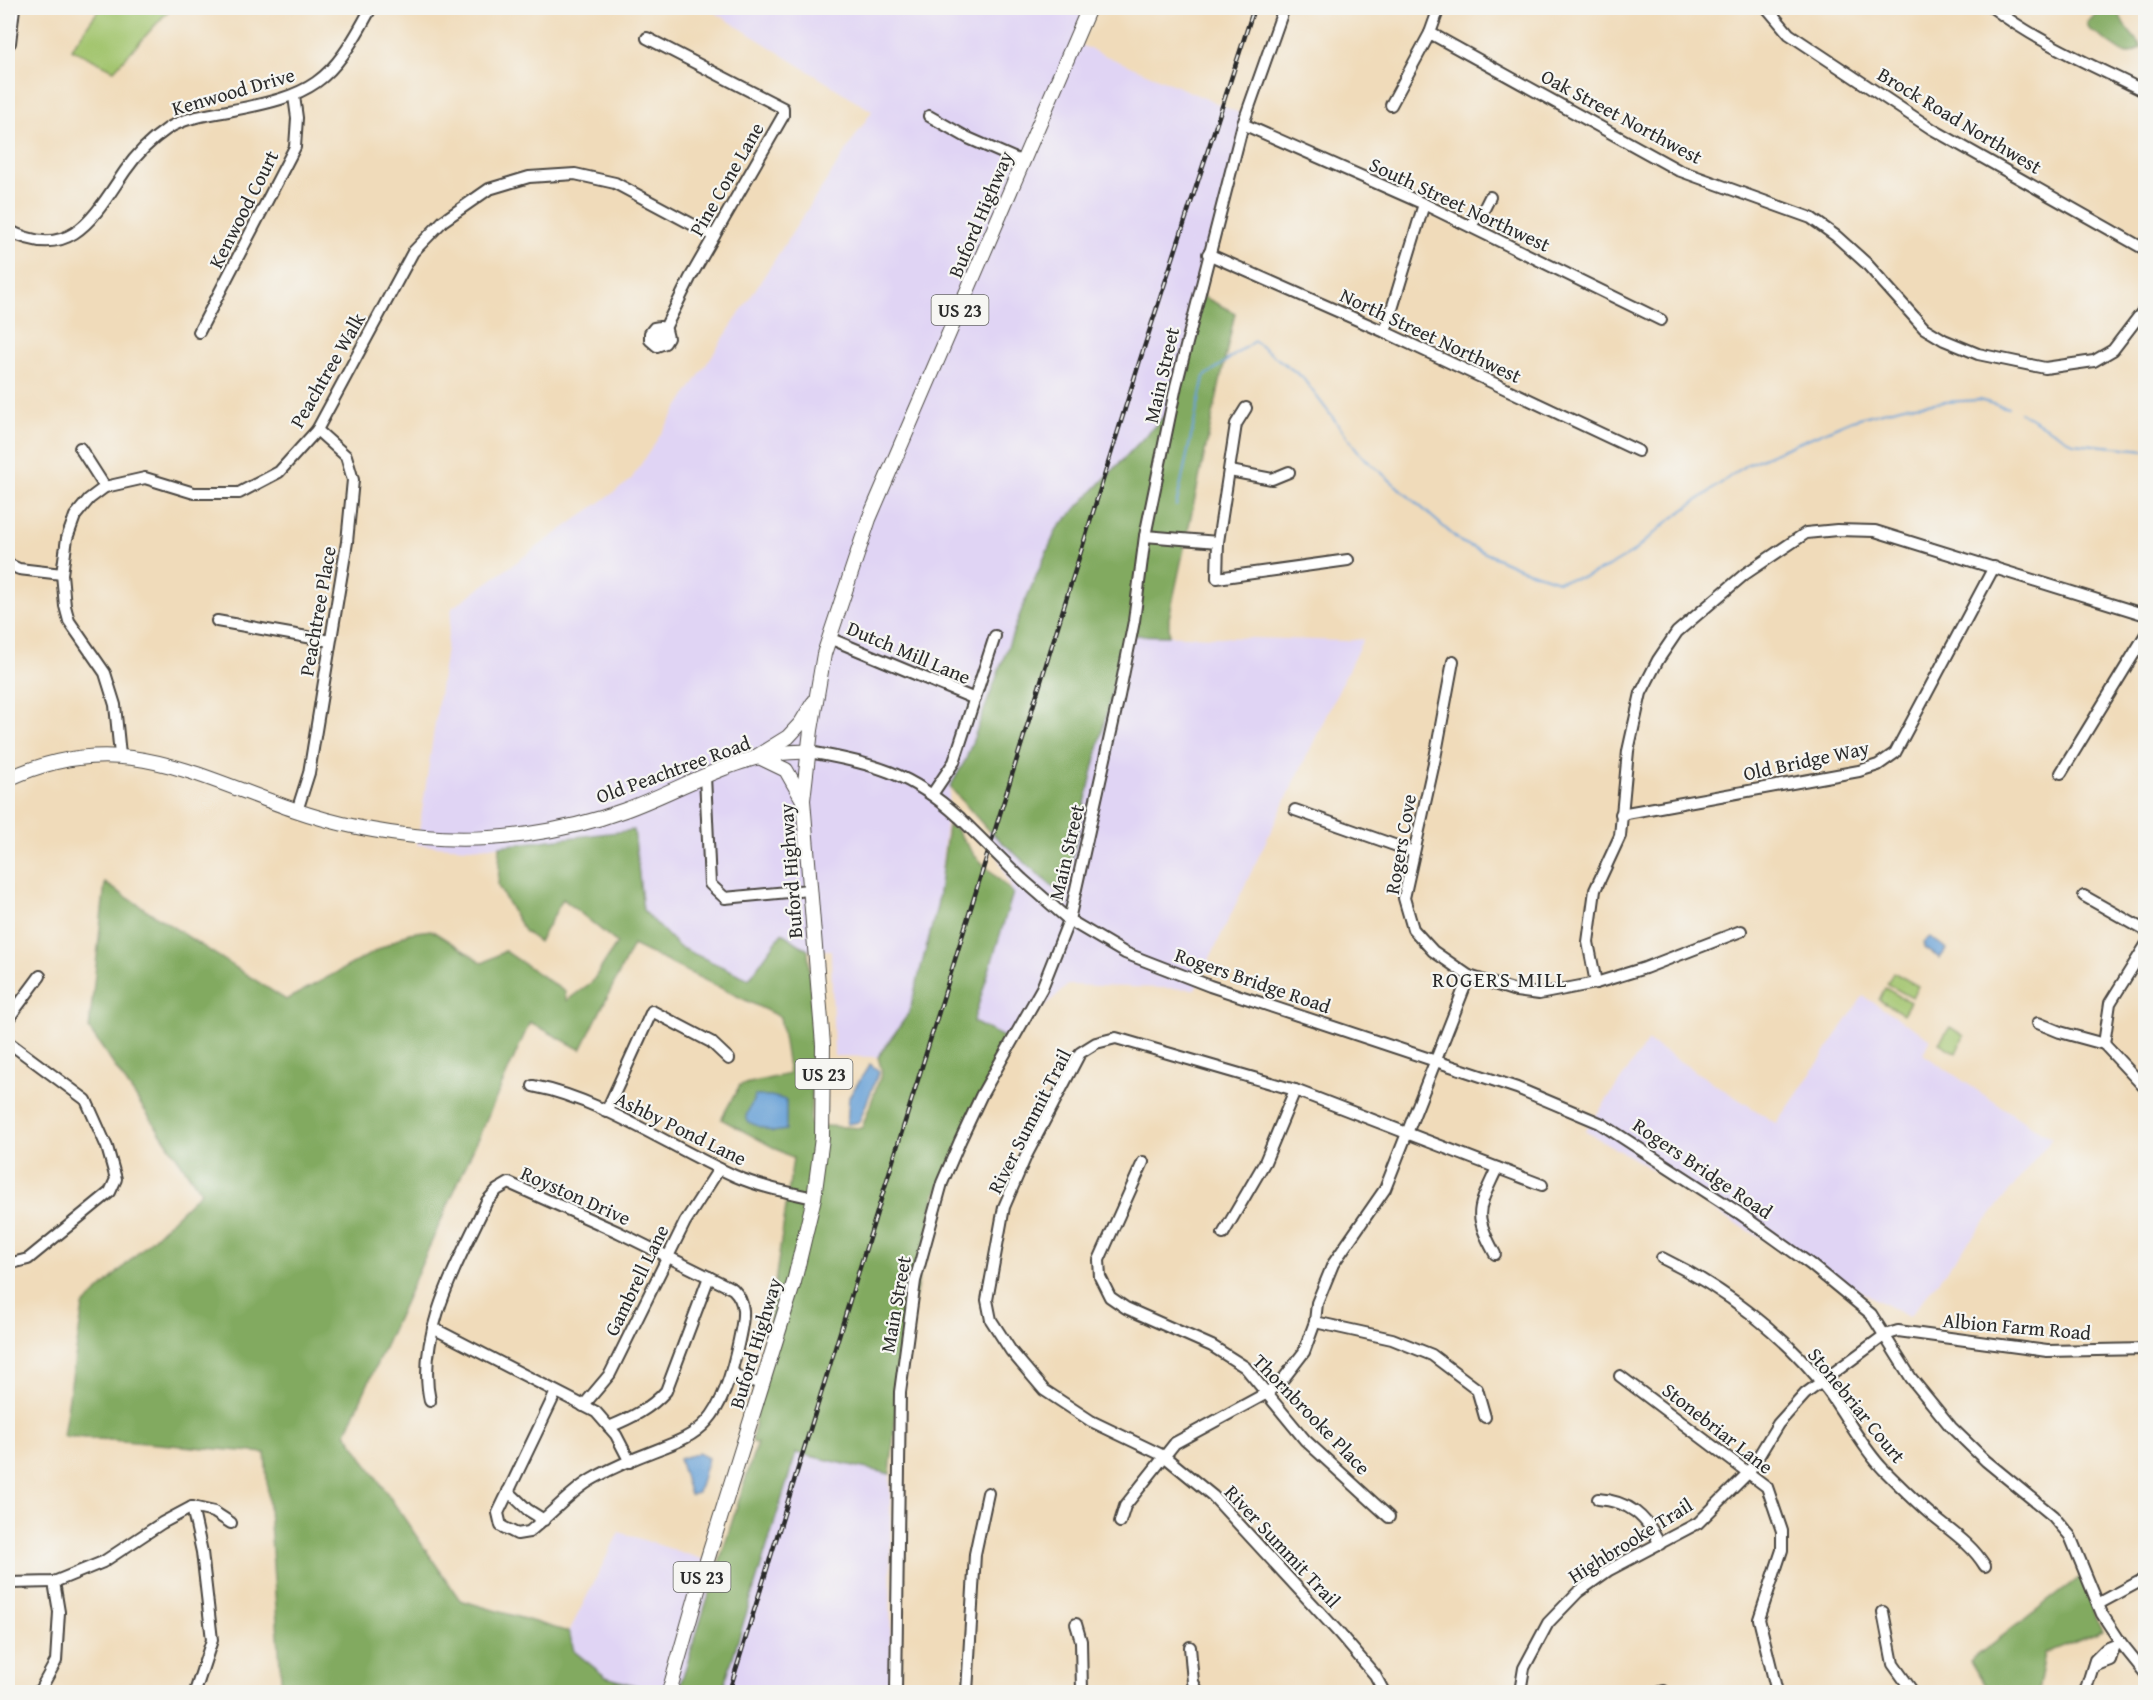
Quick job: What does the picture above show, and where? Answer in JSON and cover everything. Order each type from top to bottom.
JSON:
[{"type":"main road","name":"Buford Highway","points":[[669,1692],[700,1582],[794,1282],[814,1198],[822,1138],[823,1045],[803,800],[817,694],[829,638],[869,519],[1089,8]]},
{"type":"main road","points":[[757,756],[788,737],[801,723],[817,694]]},
{"type":"main road","name":"Old Peachtree Road","points":[[8,779],[56,763],[120,755],[172,764],[297,811],[388,832],[425,837],[480,838],[541,831],[622,811],[757,756],[809,752]]},
{"type":"main road","points":[[757,756],[786,770],[803,800]]},
{"type":"street","points":[[10,43],[14,8]]},
{"type":"street","name":"Kenwood Drive","points":[[8,230],[18,236],[42,241],[69,235],[84,227],[102,208],[126,169],[144,148],[168,129],[190,118],[294,96],[325,76],[349,49],[371,8]]},
{"type":"street","name":"Main Street","points":[[896,1692],[900,1392],[915,1281],[942,1183],[955,1152],[981,1096],[1042,988],[1069,920],[1132,631],[1145,536],[1176,386],[1243,124],[1284,8]]},
{"type":"street","name":"Brock Road Northwest","points":[[1767,8],[1789,33],[1932,129],[2145,250]]},
{"type":"street","points":[[1993,8],[2048,42],[2145,92]]},
{"type":"street","points":[[1391,105],[1430,33],[1439,9]]},
{"type":"street","name":"Oak Street Northwest","points":[[1430,33],[1678,170],[1811,218],[1836,236],[1866,263],[1924,328],[1944,340],[1978,354],[2046,368],[2094,361],[2113,350],[2145,307]]},
{"type":"street","name":"Pine Cone Lane","points":[[647,38],[783,108],[783,116],[714,236],[660,339]]},
{"type":"street","name":"Kenwood Court","points":[[199,332],[295,147],[297,118],[294,96]]},
{"type":"street","points":[[929,116],[968,138],[1023,162]]},
{"type":"street","name":"South Street Northwest","points":[[1243,124],[1424,204],[1661,320]]},
{"type":"street","name":"Peachtree Walk","points":[[120,755],[115,705],[105,673],[69,621],[62,573],[67,538],[75,516],[89,499],[105,487],[127,480],[146,478],[194,493],[238,493],[279,472],[317,430],[413,252],[443,221],[489,189],[529,177],[575,174],[615,183],[714,236]]},
{"type":"street","points":[[1470,226],[1484,210],[1490,197]]},
{"type":"street","points":[[1385,332],[1424,204]]},
{"type":"street","name":"North Street Northwest","points":[[1208,254],[1385,332],[1638,451]]},
{"type":"street","points":[[1246,408],[1236,424],[1218,542],[1216,578],[1348,560]]},
{"type":"street","name":"Peachtree Place","points":[[297,811],[309,773],[347,542],[353,480],[346,456],[317,430]]},
{"type":"street","points":[[80,448],[105,487]]},
{"type":"street","points":[[1230,471],[1272,478],[1289,472]]},
{"type":"street","points":[[1596,983],[1588,942],[1595,890],[1620,836],[1628,752],[1641,693],[1658,660],[1677,632],[1745,574],[1777,551],[1806,533],[1837,530],[1875,531],[2145,615]]},
{"type":"street","points":[[1145,536],[1218,542]]},
{"type":"street","points":[[8,564],[19,569],[62,573]]},
{"type":"street","name":"Old Bridge Way","points":[[1621,814],[1859,771],[1878,765],[1895,753],[1994,567]]},
{"type":"street","points":[[217,621],[330,640]]},
{"type":"street","points":[[2061,773],[2145,634]]},
{"type":"street","name":"Dutch Mill Lane","points":[[933,793],[954,762],[995,636]]},
{"type":"street","name":"Dutch Mill Lane","points":[[829,638],[975,699]]},
{"type":"street","name":"Rogers Cove","points":[[1453,661],[1404,898],[1413,929],[1433,951],[1469,976],[1516,991],[1539,994],[1596,983],[1645,968],[1741,931]]},
{"type":"street","name":"Rogers Bridge Road","points":[[809,752],[887,769],[933,793],[1022,879],[1069,920],[1125,953],[1210,986],[1517,1088],[1600,1123],[1632,1141],[1810,1264],[1864,1308],[1886,1335],[1911,1378],[1951,1427],[1986,1461],[2053,1516],[2064,1529],[2083,1564],[2117,1646],[2145,1674]]},
{"type":"street","points":[[705,776],[710,884],[725,898],[809,890]]},
{"type":"street","points":[[1295,810],[1414,852]]},
{"type":"street","points":[[2084,896],[2145,931]]},
{"type":"street","points":[[2104,1044],[2110,1003],[2145,945]]},
{"type":"street","points":[[8,1019],[40,976]]},
{"type":"street","points":[[1120,1522],[1125,1506],[1175,1443],[1267,1393],[1284,1378],[1304,1352],[1315,1322],[1317,1303],[1333,1264],[1384,1189],[1437,1063],[1469,976]]},
{"type":"street","points":[[606,1112],[652,1011],[711,1042],[729,1059]]},
{"type":"street","points":[[2038,1023],[2060,1032],[2104,1044],[2145,1089]]},
{"type":"street","name":"River Summit Trail","points":[[1384,1692],[1375,1675],[1339,1633],[1213,1496],[1164,1456],[1091,1421],[1044,1390],[1011,1351],[991,1320],[987,1300],[1004,1208],[1026,1156],[1080,1053],[1096,1043],[1116,1038],[1295,1090],[1542,1185]]},
{"type":"street","points":[[8,1042],[86,1100],[107,1147],[116,1179],[110,1192],[28,1258],[8,1264]]},
{"type":"street","name":"Ashby Pond Lane","points":[[533,1086],[549,1089],[606,1112],[719,1169],[776,1190],[814,1198]]},
{"type":"street","points":[[1223,1234],[1264,1162],[1295,1090]]},
{"type":"street","name":"Thornbrooke Place","points":[[1143,1162],[1099,1260],[1104,1288],[1110,1297],[1126,1308],[1220,1352],[1245,1367],[1305,1440],[1389,1517]]},
{"type":"street","points":[[1495,1254],[1480,1226],[1480,1204],[1497,1168]]},
{"type":"street","name":"Gambrell Lane","points":[[583,1406],[610,1374],[685,1221],[719,1169]]},
{"type":"street","name":"Royston Drive","points":[[430,1401],[427,1386],[433,1328],[438,1305],[487,1201],[505,1184],[520,1188],[733,1289],[743,1305],[744,1315],[733,1372],[719,1407],[698,1432],[679,1443],[630,1461],[594,1478],[544,1520],[523,1534],[501,1526],[498,1513],[556,1392]]},
{"type":"street","name":"Stonebriar Court","points":[[1662,1258],[1685,1269],[1768,1328],[1820,1381],[1867,1452],[1929,1513],[1975,1551],[1984,1566]]},
{"type":"street","points":[[609,1427],[655,1403],[666,1390],[709,1277]]},
{"type":"street","points":[[1315,1322],[1392,1339],[1432,1355],[1477,1389],[1485,1417]]},
{"type":"street","points":[[433,1328],[596,1412],[609,1427],[630,1461]]},
{"type":"street","name":"Albion Farm Road","points":[[1886,1335],[1898,1331],[2048,1351],[2145,1349]]},
{"type":"street","name":"Highbrooke Trail","points":[[1520,1692],[1524,1668],[1548,1623],[1586,1586],[1609,1570],[1698,1523],[1749,1472],[1778,1424],[1820,1381],[1886,1335]]},
{"type":"street","points":[[733,1372],[738,1377],[762,1384]]},
{"type":"street","name":"Stonebriar Lane","points":[[1620,1376],[1767,1486],[1782,1531],[1782,1550],[1759,1619],[1777,1692]]},
{"type":"street","points":[[508,1491],[528,1510],[544,1520]]},
{"type":"street","points":[[967,1692],[975,1554],[988,1493]]},
{"type":"street","points":[[1598,1499],[1618,1500],[1635,1511],[1660,1544]]},
{"type":"street","points":[[192,1508],[205,1574],[212,1640],[195,1692]]},
{"type":"street","points":[[8,1583],[54,1582],[103,1562],[162,1523],[192,1508],[214,1512],[231,1523]]},
{"type":"street","points":[[2098,1604],[2145,1578]]},
{"type":"street","points":[[39,1692],[56,1661],[58,1612],[54,1582]]},
{"type":"street","points":[[1883,1612],[1893,1664],[1913,1692]]},
{"type":"street","points":[[1076,1624],[1081,1641],[1082,1692]]},
{"type":"street","points":[[2085,1692],[2094,1666],[2103,1658],[2114,1654],[2117,1646]]},
{"type":"street","points":[[1190,1647],[1193,1682],[1198,1692]]},
{"type":"shaded area","points":[[708,8],[1093,8],[1076,43],[1251,118],[1167,413],[1057,529],[1023,606],[966,759],[950,787],[937,907],[909,1013],[878,1057],[834,1056],[831,950],[808,950],[782,933],[749,980],[679,947],[643,910],[634,830],[530,844],[469,848],[417,845],[452,608],[630,481],[872,111]]},
{"type":"shaded area","points":[[1125,634],[1345,641],[1363,639],[1195,989],[1068,985],[1008,1039],[973,1022],[1013,893],[986,828],[1063,895]]},
{"type":"shaded area","points":[[1863,996],[1931,1039],[1923,1054],[2052,1138],[1909,1317],[1727,1219],[1662,1175],[1585,1131],[1648,1041],[1777,1124]]},
{"type":"shaded area","points":[[796,1453],[890,1474],[891,1692],[722,1692]]},
{"type":"shaded area","points":[[619,1532],[717,1564],[678,1692],[658,1692],[606,1677],[574,1651],[569,1632]]},
{"type":"green space","points":[[100,8],[171,8],[114,70],[71,49]]},
{"type":"green space","points":[[2099,8],[2117,8],[2124,25],[2142,47],[2126,54],[2089,29],[2087,23],[2099,11]]},
{"type":"green space","points":[[1202,296],[1235,313],[1169,618],[1169,636],[1125,635],[1063,896],[986,828],[950,787],[966,759],[1023,606],[1057,529],[1167,413]]},
{"type":"green space","points":[[948,826],[955,828],[975,856],[1013,893],[973,1022],[1008,1039],[934,1198],[899,1382],[890,1474],[796,1453],[722,1692],[678,1692],[757,1443],[752,1442],[793,1158],[721,1119],[740,1085],[789,1074],[780,1017],[633,945],[581,1050],[530,1022],[346,1433],[460,1600],[569,1632],[574,1651],[606,1677],[658,1692],[282,1692],[265,1453],[63,1436],[83,1306],[201,1192],[89,1029],[105,883],[286,1000],[409,933],[431,930],[483,963],[505,951],[565,992],[566,1001],[592,982],[617,943],[563,899],[539,942],[524,931],[498,886],[500,846],[634,830],[643,910],[679,947],[749,979],[782,933],[808,950],[814,1044],[810,1125],[862,1128],[882,1072],[878,1057],[909,1013],[937,907]]},
{"type":"green space","points":[[1893,972],[1918,986],[1912,998],[1887,984]]},
{"type":"green space","points":[[1885,988],[1910,1002],[1903,1014],[1879,1000]]},
{"type":"green space","points":[[1950,1027],[1964,1036],[1956,1053],[1939,1043]]},
{"type":"green space","points":[[2082,1575],[2093,1611],[2103,1630],[2045,1653],[2038,1692],[1989,1692],[1970,1661]]},
{"type":"water","points":[[1930,937],[1947,949],[1940,958],[1924,948],[1924,942]]},
{"type":"water","points":[[870,1064],[879,1071],[859,1122],[847,1124],[849,1097]]},
{"type":"water","points":[[755,1096],[771,1096],[786,1100],[786,1130],[773,1132],[748,1122],[746,1116]]},
{"type":"water","points":[[698,1453],[708,1458],[698,1493],[690,1495],[679,1459]]},
{"type":"waterway","points":[[1176,506],[1204,377],[1254,341],[1302,377],[1361,455],[1461,542],[1519,568],[1558,581],[1585,577],[1608,567],[1632,553],[1666,523],[1746,465],[1852,420],[1904,406],[1945,402],[1979,400],[2008,408]]},
{"type":"waterway","points":[[2020,412],[2073,443],[2146,450]]},
{"type":"railway","points":[[729,1692],[1140,360],[1254,8]]},
{"type":"district","name":"ROGERS MILL","points":[[1500,979]]}]
